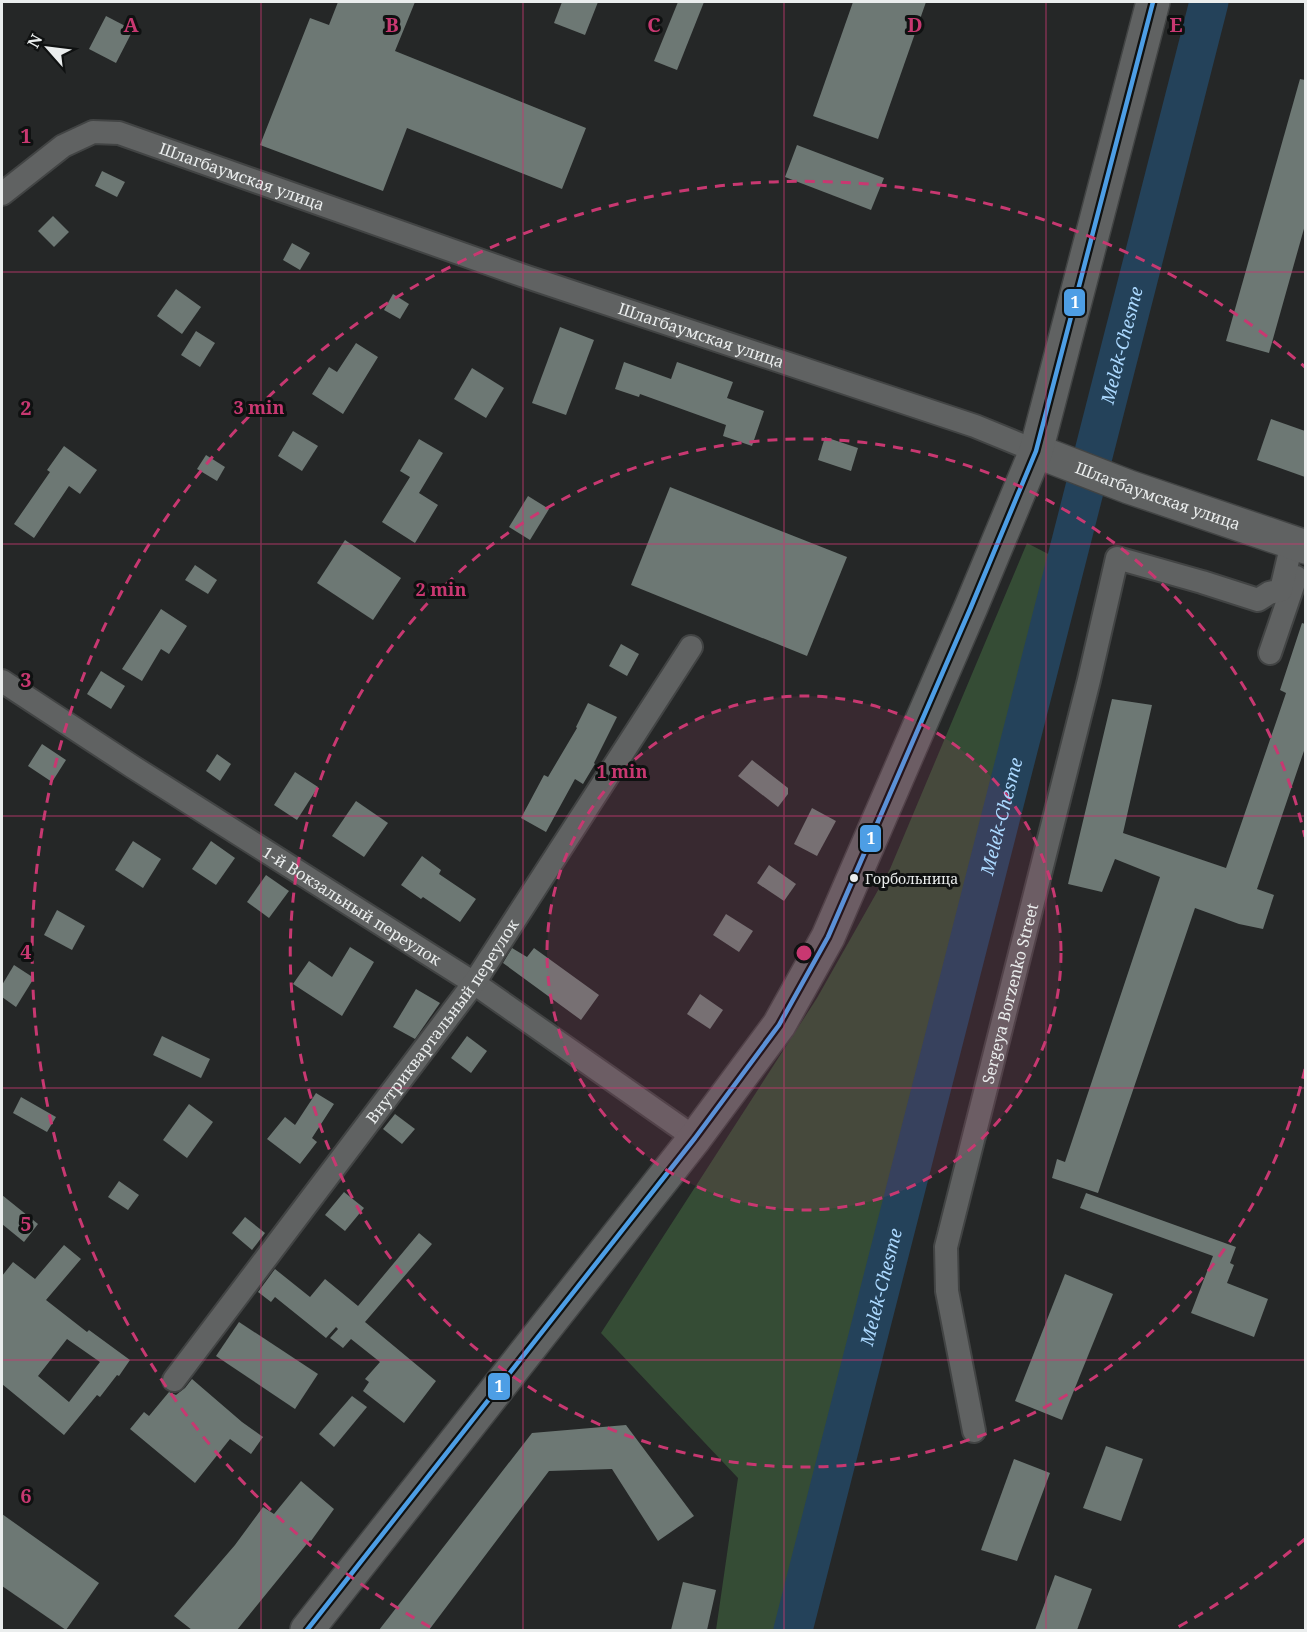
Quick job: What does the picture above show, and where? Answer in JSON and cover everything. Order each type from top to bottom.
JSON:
[{"type":"main road","points":[[307,1630],[695,1138],[779,1025],[828,937],[962,629],[1047,456],[1153,2]]},
{"type":"main road","name":"Шлагбаумская улица","points":[[1047,456],[1301,546]]},
{"type":"street","name":"Шлагбаумская улица","points":[[2,194],[63,146],[93,132],[119,133],[516,273],[975,426],[1047,456]]},
{"type":"street","points":[[1270,653],[1286,591],[1301,546]]},
{"type":"street","name":"Sergeya Borzenko Street","points":[[974,1431],[946,1291],[946,1247],[1086,691],[1117,558],[1258,600],[1269,593],[1286,591]]},
{"type":"street","name":"Внутриквартальный переулок","points":[[174,1380],[474,983],[691,647]]},
{"type":"street","name":"1-й Вокзальный переулок","points":[[2,681],[133,767],[474,983],[695,1138]]},
{"type":"green space","points":[[1027,543],[1056,558],[774,1630],[716,1630],[738,1478],[601,1333],[817,998],[890,869]]},
{"type":"building","points":[[338,2],[415,2],[395,51],[586,128],[562,189],[407,128],[383,191],[260,145],[310,18],[329,25]]},
{"type":"building","points":[[562,2],[598,2],[585,35],[554,23]]},
{"type":"building","points":[[678,2],[704,2],[677,70],[654,61]]},
{"type":"building","points":[[853,2],[926,2],[878,139],[813,116]]},
{"type":"building","points":[[106,16],[133,30],[116,63],[89,49]]},
{"type":"building","points":[[1300,79],[1305,80],[1305,225],[1269,353],[1226,341]]},
{"type":"building","points":[[797,145],[884,178],[871,210],[785,177]]},
{"type":"building","points":[[102,171],[125,182],[117,197],[95,186]]},
{"type":"building","points":[[53,216],[69,232],[54,247],[38,231]]},
{"type":"building","points":[[292,243],[310,253],[300,270],[283,260]]},
{"type":"building","points":[[176,289],[201,307],[182,334],[157,316]]},
{"type":"building","points":[[393,294],[409,304],[400,319],[384,310]]},
{"type":"building","points":[[560,327],[594,340],[566,415],[532,403]]},
{"type":"building","points":[[196,331],[215,343],[200,367],[181,355]]},
{"type":"building","points":[[356,343],[378,357],[343,414],[312,394],[329,367],[337,372]]},
{"type":"building","points":[[624,362],[671,379],[677,362],[733,382],[727,398],[764,411],[752,446],[723,436],[726,425],[640,394],[639,397],[615,389]]},
{"type":"building","points":[[472,368],[504,388],[486,418],[454,399]]},
{"type":"building","points":[[1271,419],[1305,431],[1305,477],[1257,460]]},
{"type":"building","points":[[293,431],[318,446],[302,471],[278,456]]},
{"type":"building","points":[[825,437],[858,448],[851,471],[818,460]]},
{"type":"building","points":[[419,439],[443,453],[419,493],[438,505],[415,543],[382,522],[410,477],[400,471]]},
{"type":"building","points":[[64,446],[97,470],[80,494],[69,486],[34,538],[14,524],[50,472],[47,470]]},
{"type":"building","points":[[206,455],[225,467],[217,481],[197,469]]},
{"type":"building","points":[[670,487],[847,557],[807,656],[631,585]]},
{"type":"building","points":[[528,496],[549,509],[530,540],[509,527]]},
{"type":"building","points":[[345,540],[401,578],[373,620],[317,583]]},
{"type":"building","points":[[195,565],[217,580],[208,594],[185,580]]},
{"type":"building","points":[[161,609],[187,626],[169,654],[161,649],[142,681],[122,669]]},
{"type":"building","points":[[1302,623],[1305,624],[1305,748],[1257,889],[1274,895],[1263,929],[1239,924],[1195,908],[1098,1193],[1052,1178],[1057,1159],[1065,1162],[1160,877],[1115,859],[1102,892],[1068,884],[1112,699],[1152,705],[1123,833],[1226,868],[1286,693],[1280,690]]},
{"type":"building","points":[[621,644],[639,654],[627,676],[609,666]]},
{"type":"building","points":[[101,671],[125,686],[111,709],[87,694]]},
{"type":"building","points":[[588,703],[617,717],[583,784],[575,779],[546,832],[521,818],[544,775],[548,777],[577,728]]},
{"type":"building","points":[[42,744],[66,760],[52,782],[28,766]]},
{"type":"building","points":[[217,754],[231,764],[220,781],[206,771]]},
{"type":"building","points":[[752,760],[788,788],[788,794],[778,807],[738,776]]},
{"type":"building","points":[[295,772],[318,787],[297,820],[274,805]]},
{"type":"building","points":[[356,801],[388,823],[364,857],[332,836]]},
{"type":"building","points":[[812,808],[836,821],[817,856],[794,844]]},
{"type":"building","points":[[133,841],[161,859],[143,888],[115,870]]},
{"type":"building","points":[[211,841],[235,858],[216,885],[192,869]]},
{"type":"building","points":[[422,856],[441,870],[439,874],[476,899],[460,922],[401,885]]},
{"type":"building","points":[[769,865],[796,884],[784,901],[757,883]]},
{"type":"building","points":[[266,875],[289,891],[269,918],[247,902]]},
{"type":"building","points":[[57,910],[85,926],[72,950],[44,935]]},
{"type":"building","points":[[726,914],[753,931],[739,952],[713,935]]},
{"type":"building","points":[[350,947],[374,962],[342,1016],[293,984],[309,961],[332,977]]},
{"type":"building","points":[[512,948],[527,957],[534,948],[599,995],[581,1020],[503,963]]},
{"type":"building","points":[[14,965],[34,978],[16,1007],[2,997],[2,985]]},
{"type":"building","points":[[416,989],[440,1003],[415,1039],[393,1027]]},
{"type":"building","points":[[700,994],[723,1010],[710,1029],[687,1014]]},
{"type":"building","points":[[162,1036],[210,1059],[201,1078],[153,1055]]},
{"type":"building","points":[[467,1036],[487,1051],[471,1073],[451,1058]]},
{"type":"building","points":[[316,1093],[334,1104],[312,1138],[317,1142],[300,1164],[267,1139],[285,1117],[295,1125]]},
{"type":"building","points":[[21,1097],[56,1117],[47,1132],[13,1113]]},
{"type":"building","points":[[189,1104],[213,1122],[187,1158],[163,1140]]},
{"type":"building","points":[[395,1114],[415,1129],[402,1144],[383,1129]]},
{"type":"building","points":[[119,1181],[139,1195],[128,1210],[108,1197]]},
{"type":"building","points":[[344,1192],[364,1208],[345,1231],[325,1215]]},
{"type":"building","points":[[1086,1193],[1236,1247],[1230,1263],[1234,1265],[1227,1283],[1268,1299],[1254,1337],[1191,1313],[1213,1256],[1080,1208]]},
{"type":"building","points":[[2,1195],[38,1224],[24,1242],[2,1224]]},
{"type":"building","points":[[245,1217],[265,1233],[252,1250],[232,1233]]},
{"type":"building","points":[[419,1233],[432,1244],[365,1322],[436,1381],[404,1423],[363,1391],[369,1382],[365,1379],[380,1362],[351,1339],[343,1348],[330,1338],[338,1329],[336,1327],[326,1338],[275,1297],[271,1302],[258,1292],[275,1269],[310,1297],[325,1279],[358,1306]]},
{"type":"building","points":[[64,1245],[81,1259],[46,1300],[87,1332],[89,1330],[130,1360],[119,1376],[117,1375],[100,1397],[97,1395],[64,1435],[2,1384],[2,1276],[13,1262],[35,1279]],"holes":[[[67,1339],[100,1362],[69,1402],[38,1376]]]},
{"type":"building","points":[[1065,1274],[1113,1294],[1062,1420],[1015,1401]]},
{"type":"building","points":[[239,1322],[318,1374],[295,1409],[216,1356]]},
{"type":"building","points":[[192,1379],[263,1437],[251,1454],[230,1439],[195,1483],[130,1429],[144,1412],[149,1416],[169,1392],[176,1395]]},
{"type":"building","points":[[352,1396],[367,1407],[334,1447],[319,1434]]},
{"type":"building","points":[[626,1425],[694,1516],[658,1541],[612,1469],[549,1471],[429,1630],[379,1630],[532,1433]]},
{"type":"building","points":[[1106,1446],[1143,1459],[1121,1521],[1083,1508]]},
{"type":"building","points":[[1014,1459],[1050,1473],[1017,1561],[981,1550]]},
{"type":"building","points":[[301,1481],[334,1509],[311,1541],[237,1630],[192,1630],[174,1616],[235,1545],[263,1507],[274,1514]]},
{"type":"building","points":[[2,1514],[99,1583],[66,1630],[2,1586]]},
{"type":"building","points":[[1055,1575],[1092,1589],[1077,1630],[1035,1630]]},
{"type":"building","points":[[683,1582],[716,1590],[707,1630],[671,1630]]},
{"type":"waterway","name":"Melek-Chesme","points":[[793,1630],[1209,2]]},
{"type":"transit line","name":"1","points":[[307,1630],[695,1138],[779,1025],[828,937],[1036,451],[1153,2]]},
{"type":"place","name":"Горбольница","points":[[854,878]]}]
